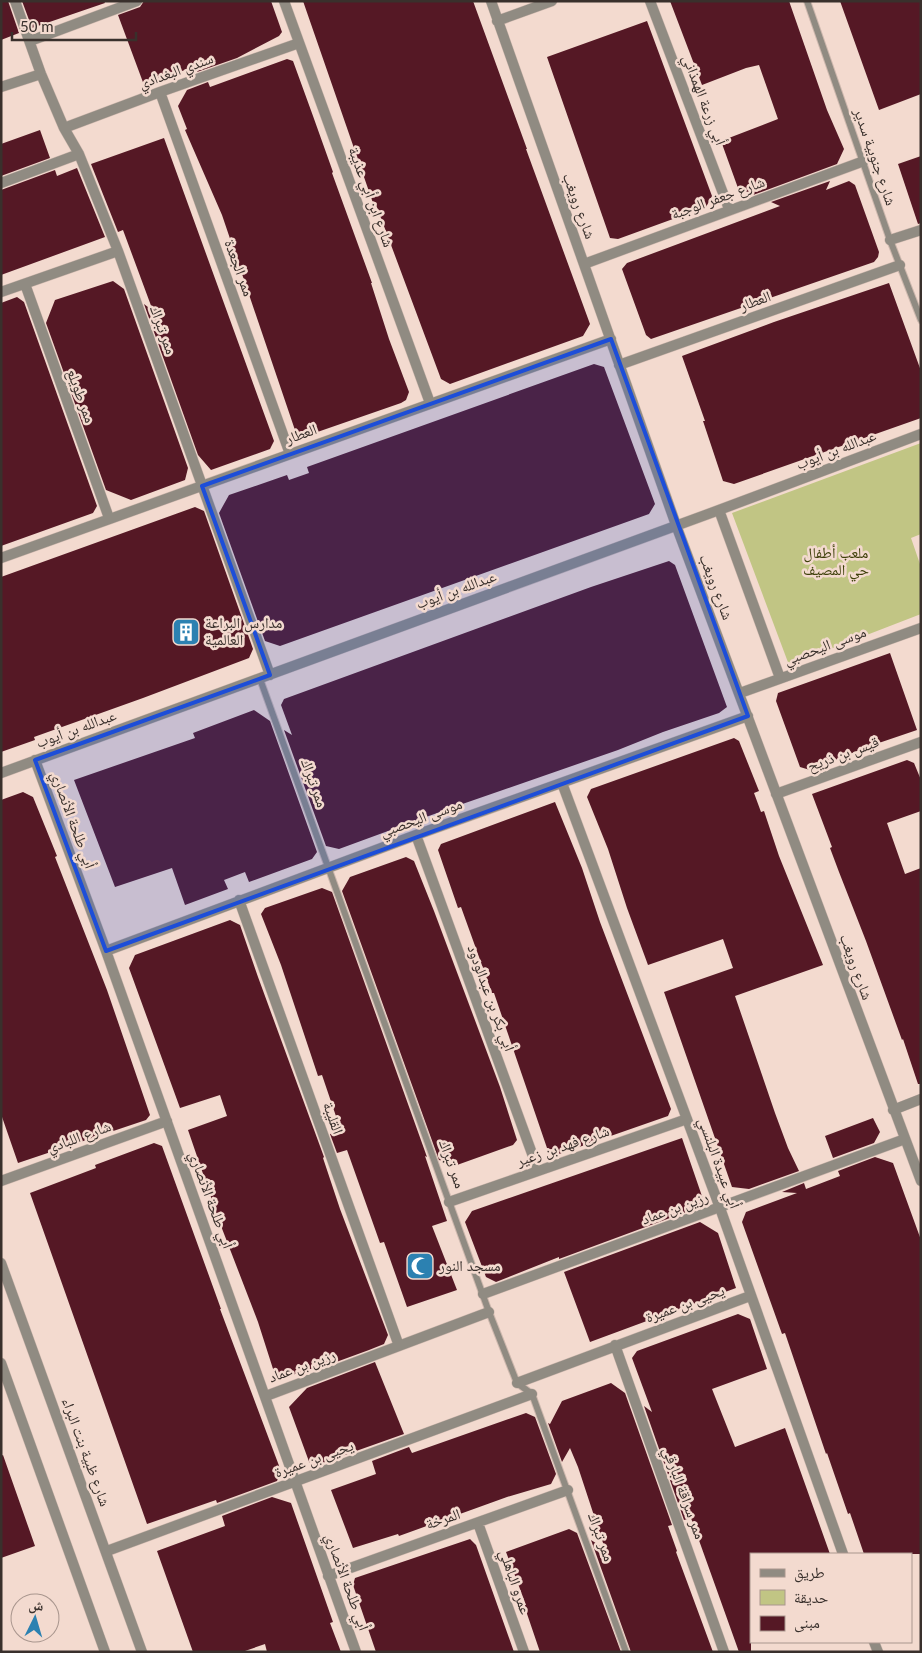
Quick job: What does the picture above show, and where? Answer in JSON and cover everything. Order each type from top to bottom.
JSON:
[{"type":"street","name":"ممر تبراك","points":[[15,1],[41,74],[64,128],[79,154],[118,251],[202,486],[265,677]]},
{"type":"street","points":[[30,41],[136,1]]},
{"type":"street","name":"شارع ابن أبي عذيبة","points":[[284,1],[430,404]]},
{"type":"street","name":"شارع رويغب","points":[[490,1],[676,525],[921,1181]]},
{"type":"street","points":[[497,21],[552,1]]},
{"type":"street","name":"أبي زرعة الهمذاني","points":[[650,1],[730,209]]},
{"type":"street","name":"سندي البغدادي","points":[[64,128],[299,43]]},
{"type":"street","points":[[1,86],[41,74]]},
{"type":"street","name":"ممر الجعدة","points":[[160,92],[290,454]]},
{"type":"street","points":[[1,183],[79,154]]},
{"type":"street","name":"شارع جعفر الوجبة","points":[[584,264],[864,161]]},
{"type":"street","points":[[890,240],[921,230]]},
{"type":"street","points":[[1,292],[118,251]]},
{"type":"street","name":"العطار","points":[[619,365],[900,265]]},
{"type":"street","name":"ممر طويلع","points":[[25,284],[109,518]]},
{"type":"street","name":"العطار","points":[[1,558],[611,339]]},
{"type":"street","name":"عبدالله بن أيوب","points":[[1,773],[921,434]]},
{"type":"street","points":[[719,510],[780,678]]},
{"type":"street","name":"موسى اليحصبي","points":[[740,693],[921,628]]},
{"type":"street","name":"موسى اليحصبي","points":[[106,951],[416,835],[748,716]]},
{"type":"street","name":"قيس بن ذريح","points":[[776,794],[920,744]]},
{"type":"street","name":"أبي طلحة الأنصاري","points":[[35,760],[106,951],[356,1652]]},
{"type":"street","name":"أبي عبيدة البلنسي","points":[[562,783],[720,1208],[843,1553]]},
{"type":"street","name":"أبي بكر بن عبدالودود","points":[[416,835],[538,1170]]},
{"type":"street","name":"القليبة","points":[[239,900],[399,1346]]},
{"type":"street","points":[[893,1110],[921,1099]]},
{"type":"street","name":"شارع فهد بن زعير","points":[[449,1202],[687,1119]]},
{"type":"street","name":"شارع اللبادي","points":[[1,1181],[167,1121]]},
{"type":"street","name":"رزين بن عماد","points":[[483,1294],[905,1139]]},
{"type":"street","name":"شارع ظبية بنت البراء","points":[[1,1263],[107,1551],[142,1652]]},
{"type":"street","name":"يحيى بن عميرة","points":[[517,1383],[750,1296]]},
{"type":"street","name":"رزين بن عماد","points":[[266,1396],[489,1312]]},
{"type":"street","name":"ممر سراقة البارقي","points":[[615,1345],[724,1652]]},
{"type":"street","points":[[1,1363],[105,1652]]},
{"type":"street","name":"يحيى بن عميرة","points":[[107,1551],[296,1483],[532,1394]]},
{"type":"street","name":"المرخة","points":[[328,1576],[568,1490]]},
{"type":"street","name":"عمرو الباهلي","points":[[478,1523],[524,1652]]},
{"type":"lane","name":"شارع جنوبية سدير","points":[[806,1],[864,161],[890,240],[921,320]]},
{"type":"lane","name":"ممر تبراك","points":[[265,677],[330,868],[449,1202],[517,1383]]},
{"type":"lane","points":[[517,1383],[532,1394]]},
{"type":"lane","name":"ممر تبراك","points":[[532,1394],[626,1652]]},
{"type":"highlighted area","points":[[611,339],[748,716],[106,951],[35,760],[270,675],[202,486]]},
{"type":"green space","name":"ملعب أطفال حي المصيف","points":[[921,443],[921,534],[911,538],[921,567],[921,614],[789,665],[732,513]]},
{"type":"building","points":[[1,1],[8,1],[19,33],[1,40]]},
{"type":"building","points":[[22,1],[104,1],[105,3],[32,28]]},
{"type":"building","points":[[144,1],[271,1],[282,32],[279,36],[237,58],[197,72],[201,64],[144,85],[118,15],[140,7]]},
{"type":"building","points":[[303,1],[473,1],[590,324],[583,336],[450,384],[441,379],[375,202],[373,203]]},
{"type":"building","points":[[670,1],[789,1],[827,110],[844,149],[837,164],[753,195],[738,188],[721,141],[778,119],[759,65],[702,85]]},
{"type":"building","points":[[840,1],[921,1],[921,94],[879,110]]},
{"type":"building","points":[[647,21],[712,196],[706,207],[618,239],[610,238],[547,57]]},
{"type":"building","points":[[287,59],[293,61],[409,392],[406,400],[401,403],[303,437],[297,436],[222,215],[185,130],[187,129],[178,106],[187,90],[208,82],[210,87]]},
{"type":"building","points":[[40,130],[50,158],[1,176],[1,144]]},
{"type":"building","points":[[164,138],[274,441],[270,449],[211,470],[198,455],[144,304],[153,311],[123,230],[118,232],[91,164]]},
{"type":"building","points":[[921,156],[921,223],[918,224],[898,164]]},
{"type":"building","points":[[77,168],[105,237],[1,275],[1,190],[55,170],[57,176]]},
{"type":"building","points":[[830,181],[826,190],[849,181],[855,185],[879,252],[874,262],[651,339],[646,335],[622,269],[627,263],[780,206],[771,202]]},
{"type":"building","points":[[113,281],[124,289],[188,468],[185,480],[131,500],[106,490],[46,323],[55,300]]},
{"type":"building","points":[[889,283],[921,371],[921,418],[734,484],[723,481],[703,421],[705,421],[682,356]]},
{"type":"building","points":[[17,297],[24,302],[97,506],[93,513],[1,546],[1,303]]},
{"type":"building","points":[[594,364],[604,367],[655,504],[649,514],[280,646],[265,641],[219,513],[229,495],[287,475],[289,480],[309,473],[307,467]]},
{"type":"building","points":[[195,507],[204,511],[253,649],[249,658],[34,737],[35,740],[1,752],[1,577]]},
{"type":"building","points":[[669,561],[675,565],[727,707],[719,713],[618,750],[339,849],[326,846],[284,730],[292,735],[281,705],[284,699],[591,587]]},
{"type":"building","points":[[890,653],[917,730],[867,747],[810,770],[800,767],[776,701],[778,693]]},
{"type":"building","points":[[254,710],[270,721],[317,852],[312,859],[249,882],[245,872],[224,880],[228,889],[185,905],[172,868],[115,887],[74,780],[195,738],[193,733]]},
{"type":"building","points":[[734,738],[739,741],[759,791],[754,793],[761,812],[764,811],[779,856],[823,965],[735,996],[775,1113],[799,1171],[749,1189],[732,1187],[664,992],[733,968],[723,939],[648,965],[608,849],[587,797],[591,789]]},
{"type":"building","points":[[907,760],[914,763],[921,780],[921,811],[887,823],[905,874],[921,868],[921,1084],[918,1084],[903,1039],[830,848],[832,847],[812,794]]},
{"type":"building","points":[[23,792],[33,797],[57,856],[55,857],[107,990],[150,1115],[146,1120],[18,1163],[1,1114],[1,800]]},
{"type":"building","points":[[555,802],[582,868],[600,922],[671,1109],[668,1116],[559,1154],[547,1148],[494,993],[492,993],[461,907],[458,908],[438,850],[441,844]]},
{"type":"building","points":[[406,857],[414,861],[434,911],[500,1087],[517,1140],[513,1145],[457,1165],[439,1160],[342,891],[350,877]]},
{"type":"building","points":[[322,888],[332,892],[427,1157],[425,1156],[447,1221],[432,1226],[457,1290],[407,1307],[384,1242],[380,1243],[347,1150],[337,1153],[330,1134],[341,1131],[322,1075],[318,1076],[281,965],[261,914],[265,908]]},
{"type":"building","points":[[230,920],[240,925],[324,1157],[340,1209],[388,1335],[384,1344],[328,1365],[332,1362],[286,1377],[274,1372],[258,1322],[211,1200],[188,1130],[227,1116],[220,1095],[180,1108],[129,968],[135,955]]},
{"type":"building","points":[[873,1118],[880,1132],[874,1143],[833,1158],[825,1136]]},
{"type":"building","points":[[682,1138],[705,1205],[559,1259],[559,1257],[496,1282],[486,1277],[465,1222],[472,1211]]},
{"type":"building","points":[[154,1143],[162,1146],[220,1309],[281,1471],[277,1481],[217,1503],[216,1500],[147,1524],[30,1193],[96,1168],[95,1165]]},
{"type":"building","points":[[875,1157],[893,1163],[921,1240],[921,1554],[864,1553],[826,1454],[785,1333],[782,1334],[742,1222],[746,1212],[797,1193],[782,1192],[804,1183],[806,1189],[840,1176],[838,1171]]},
{"type":"building","points":[[700,1222],[718,1233],[736,1288],[590,1342],[564,1272]]},
{"type":"building","points":[[738,1314],[750,1319],[767,1369],[712,1389],[735,1447],[785,1428],[830,1553],[750,1553],[751,1652],[739,1652],[691,1518],[684,1520],[644,1406],[652,1412],[632,1358],[637,1351]]},
{"type":"building","points":[[375,1362],[404,1434],[311,1467],[289,1407],[307,1388]]},
{"type":"building","points":[[611,1383],[625,1393],[672,1525],[668,1526],[676,1552],[713,1652],[631,1652],[591,1540],[605,1549],[578,1467],[570,1448],[562,1462],[548,1423],[550,1424],[562,1401]]},
{"type":"building","points":[[526,1413],[535,1417],[556,1474],[551,1484],[507,1497],[399,1536],[398,1534],[353,1548],[331,1490],[376,1474],[372,1461],[409,1447],[412,1453]]},
{"type":"building","points":[[3,1455],[35,1546],[1,1558],[1,1456]]},
{"type":"building","points":[[272,1497],[291,1503],[333,1622],[330,1623],[341,1652],[267,1652],[265,1644],[242,1652],[193,1652],[157,1551],[225,1526],[222,1516]]},
{"type":"building","points":[[569,1529],[577,1533],[621,1652],[540,1652],[524,1605],[526,1605],[506,1552]]},
{"type":"building","points":[[470,1539],[476,1545],[514,1652],[376,1652],[353,1585],[355,1578]]},
{"type":"place","name":"مدارس البراعة العالمية","points":[[186,632]]},
{"type":"place","name":"مسجد النور","points":[[420,1266]]}]
